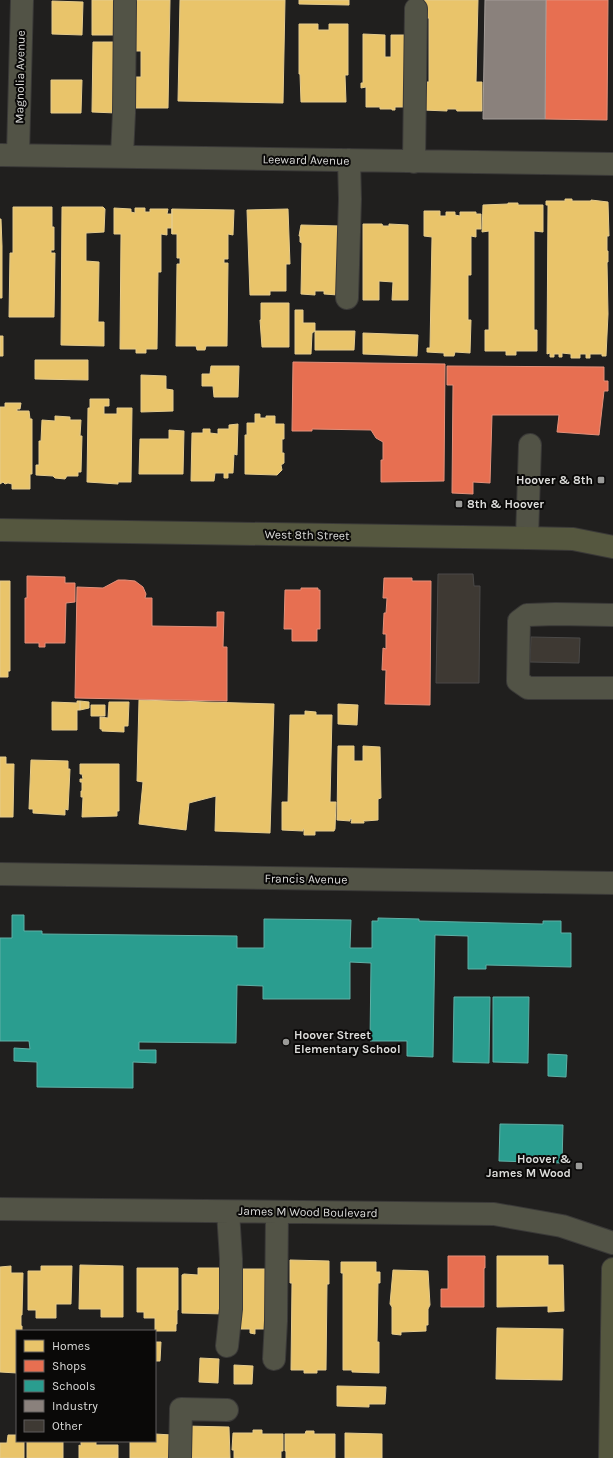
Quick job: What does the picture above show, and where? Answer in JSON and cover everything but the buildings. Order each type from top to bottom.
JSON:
[{"type":"main road","name":"West 8th Street","points":[[0,530],[573,539],[613,547]]},
{"type":"main road","points":[[611,1451],[613,1269]]},
{"type":"street","name":"Magnolia Avenue","points":[[9,155],[22,0]]},
{"type":"street","points":[[122,156],[125,2]]},
{"type":"street","points":[[414,162],[416,9]]},
{"type":"street","name":"Leeward Avenue","points":[[9,155],[613,164]]},
{"type":"street","points":[[347,298],[350,199],[349,160]]},
{"type":"street","points":[[527,538],[530,445]]},
{"type":"street","points":[[613,615],[527,615],[519,621],[518,681],[528,688],[613,688]]},
{"type":"street","name":"Francis Avenue","points":[[0,874],[613,883]]},
{"type":"street","name":"James M Wood Boulevard","points":[[0,1209],[494,1214],[562,1226],[613,1243]]},
{"type":"street","points":[[227,1346],[231,1309],[228,1212]]},
{"type":"street","points":[[274,1359],[276,1322],[277,1212]]},
{"type":"street","points":[[180,1458],[181,1408],[227,1410]]},
{"type":"place","name":"Hoover & 8th","points":[[601,480]]},
{"type":"place","name":"8th & Hoover","points":[[459,504]]},
{"type":"place","name":"Hoover Street Elementary School","points":[[286,1042]]},
{"type":"place","name":"Hoover & James M Wood","points":[[579,1166]]}]
